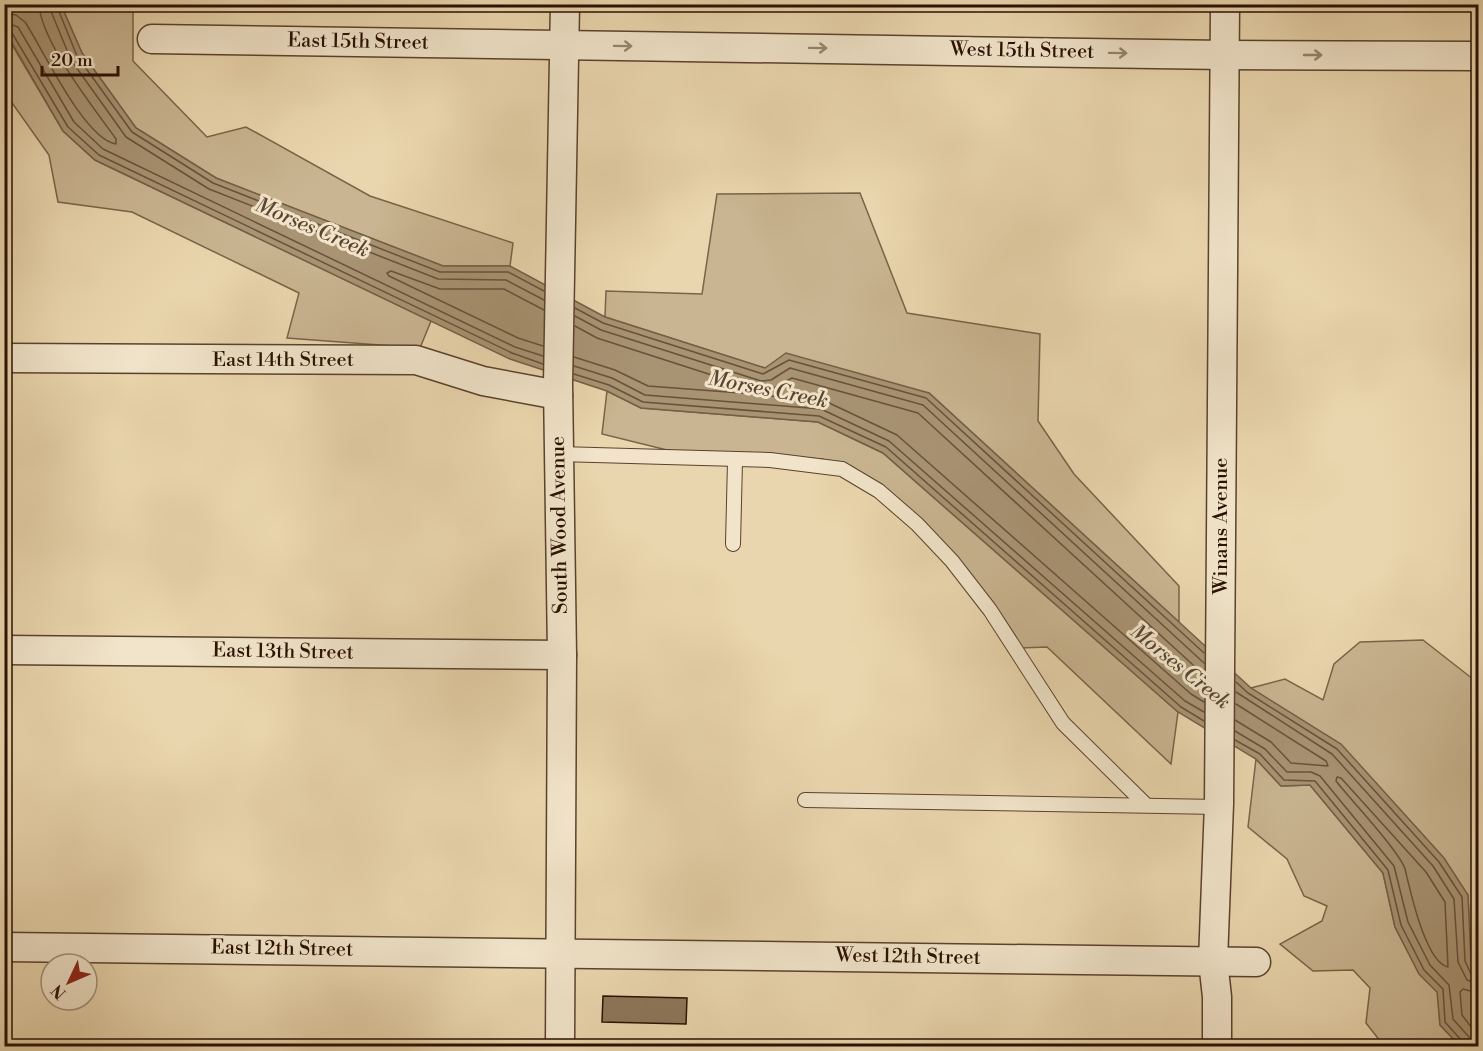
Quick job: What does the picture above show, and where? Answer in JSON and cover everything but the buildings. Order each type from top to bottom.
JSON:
[{"type":"street","name":"South Wood Avenue","points":[[560,1047],[562,655],[558,390],[565,4]]},
{"type":"street","name":"Winans Avenue","points":[[1217,1047],[1217,997],[1213,961],[1219,807],[1225,4]]},
{"type":"street","name":"East 15th Street","points":[[152,39],[565,45]]},
{"type":"street","name":"West 15th Street","points":[[565,45],[1225,55],[1479,56]]},
{"type":"street","name":"East 14th Street","points":[[4,358],[416,360],[483,381],[558,390]]},
{"type":"street","name":"East 13th Street","points":[[4,650],[562,655]]},
{"type":"street","name":"East 12th Street","points":[[4,947],[560,952]]},
{"type":"street","name":"West 12th Street","points":[[560,952],[1256,962]]},
{"type":"lane","points":[[559,454],[735,461],[770,460],[842,469],[879,491],[917,524],[952,561],[990,610],[1063,723],[1144,804]]},
{"type":"lane","points":[[733,544],[735,461]]},
{"type":"lane","points":[[805,800],[1219,807]]},
{"type":"shaded area","points":[[61,5],[133,5],[133,61],[207,137],[246,127],[370,196],[513,243],[510,266],[443,266],[216,178],[136,128],[82,53]]},
{"type":"shaded area","points":[[4,31],[63,131],[95,160],[431,321],[420,348],[287,338],[299,293],[132,212],[58,202],[49,155],[5,93]]},
{"type":"shaded area","points":[[860,193],[907,313],[1040,334],[1038,421],[1074,474],[1179,586],[1179,622],[929,393],[765,368],[605,317],[606,291],[702,294],[717,194]]},
{"type":"shaded area","points":[[607,391],[641,408],[818,422],[883,453],[1178,712],[1171,764],[1047,647],[1020,648],[959,563],[909,509],[882,486],[853,469],[822,459],[671,451],[602,434]]},
{"type":"shaded area","points":[[1423,640],[1478,683],[1475,740],[1478,770],[1478,975],[1471,960],[1468,895],[1251,688],[1285,679],[1323,700],[1334,664],[1360,642]]},
{"type":"shaded area","points":[[1256,759],[1281,786],[1310,785],[1383,873],[1395,927],[1419,973],[1438,992],[1440,1025],[1460,1046],[1384,1046],[1366,1023],[1370,988],[1353,970],[1313,971],[1280,944],[1322,921],[1327,906],[1304,896],[1287,859],[1248,827]]},
{"type":"water","name":"Morses Creek","points":[[4,5],[61,5],[82,53],[136,128],[216,178],[443,266],[510,266],[605,317],[765,368],[786,353],[929,393],[1251,688],[1341,744],[1444,858],[1468,895],[1471,960],[1478,975],[1478,1046],[1460,1046],[1440,1025],[1437,992],[1419,974],[1395,927],[1383,873],[1310,785],[1281,786],[1256,759],[1178,712],[883,453],[818,422],[641,408],[607,391],[510,359],[95,160],[63,131],[5,31]]}]
